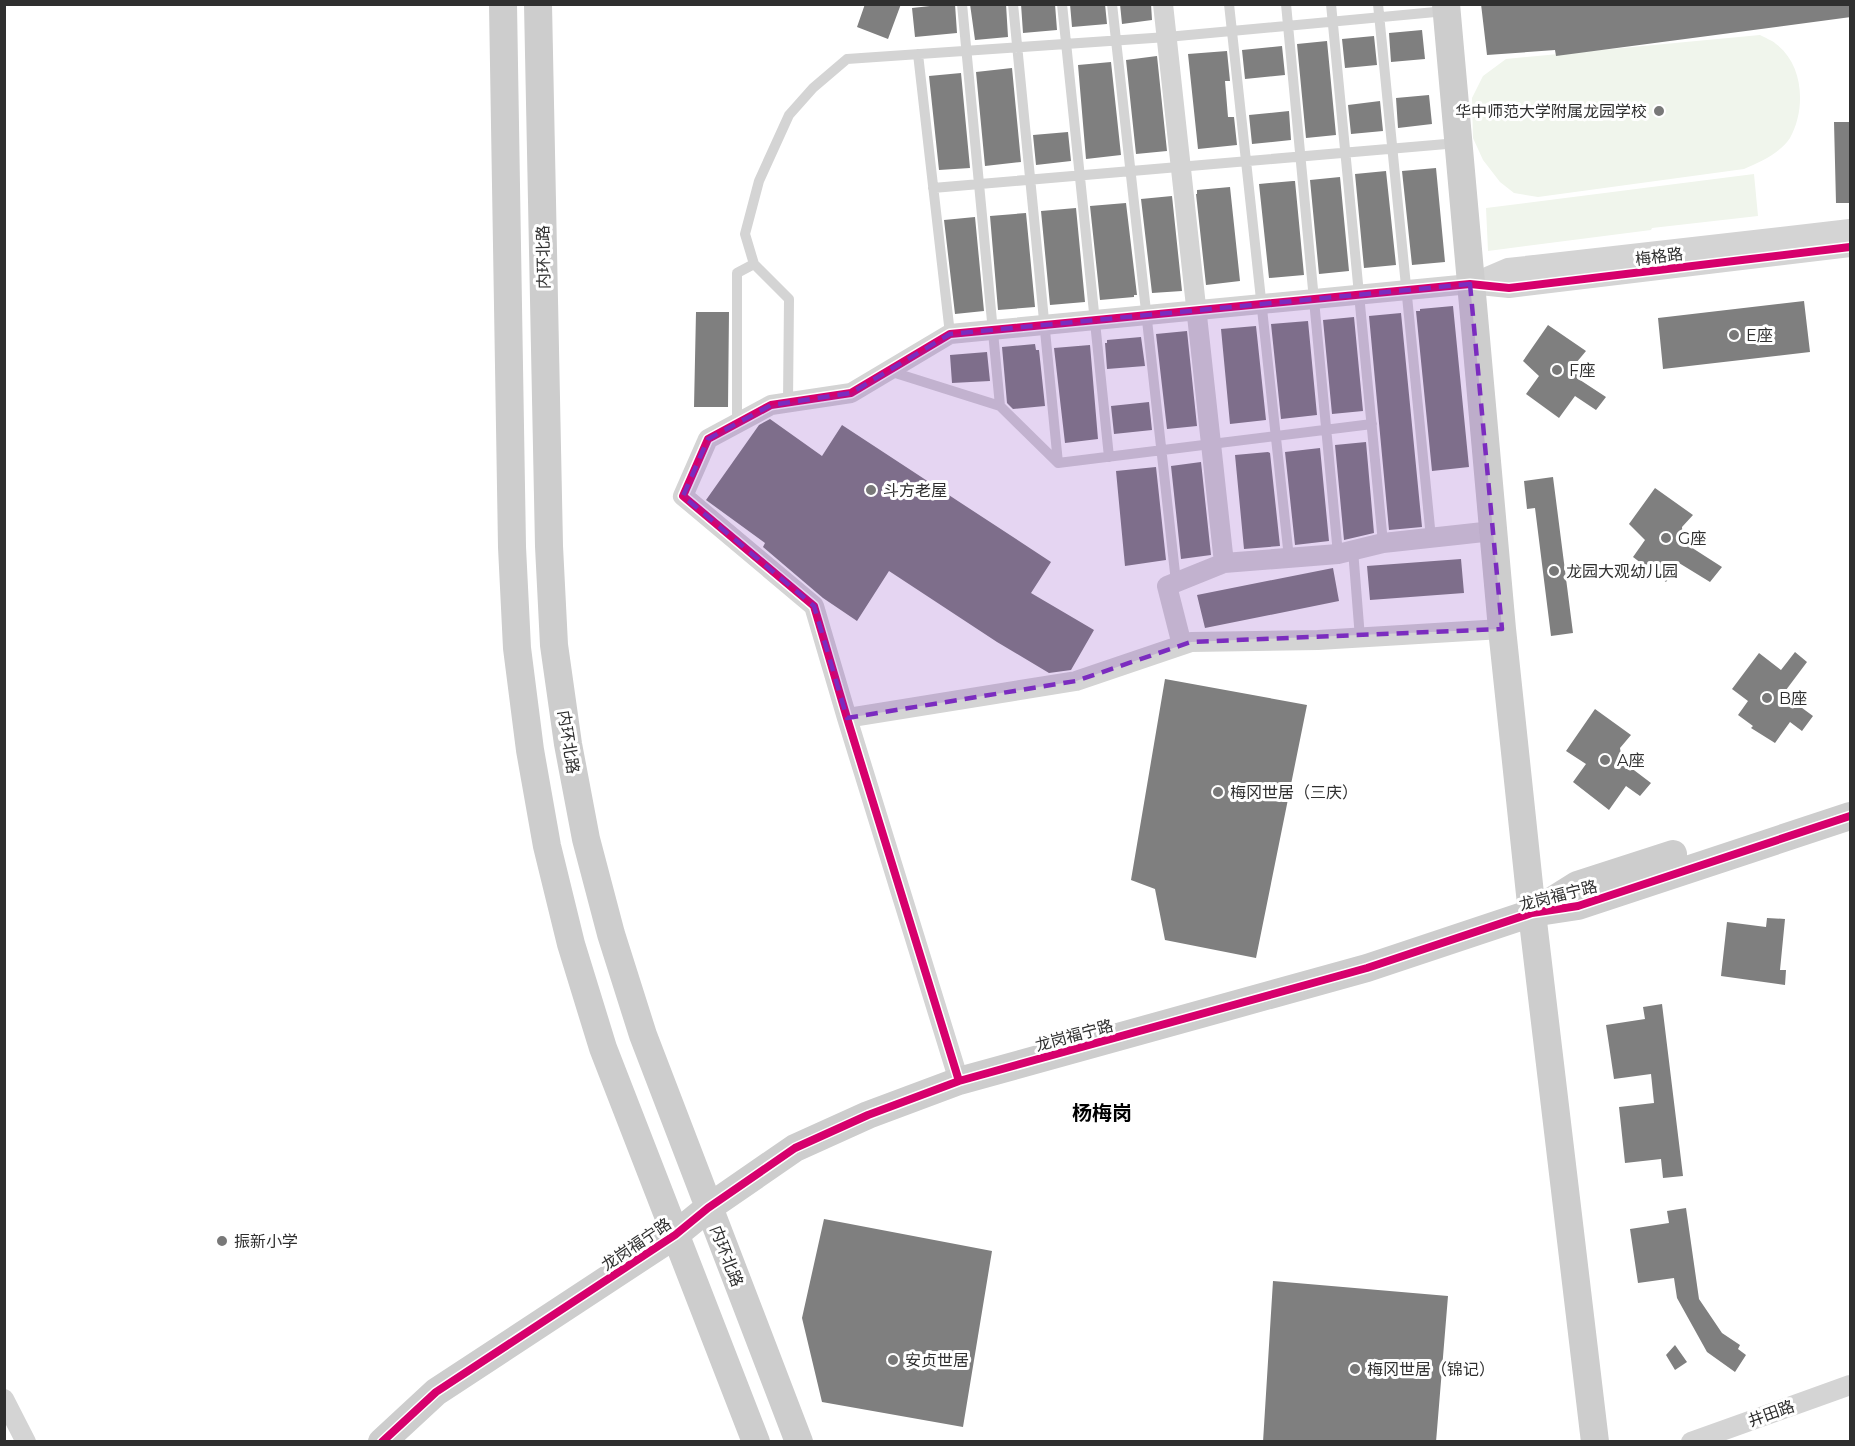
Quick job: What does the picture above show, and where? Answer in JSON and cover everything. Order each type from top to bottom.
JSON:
[{"type":"street","points":[[503,4],[512,547],[517,648],[530,750],[547,846],[571,944],[603,1048],[756,1442]]},
{"type":"street","name":"内环北路","points":[[538,4],[549,546],[554,645],[568,744],[586,839],[611,933],[643,1035],[798,1442]]},
{"type":"street","points":[[1163,4],[1224,563]]},
{"type":"street","points":[[1446,8],[1502,629],[1532,913],[1595,1442]]},
{"type":"street","name":"梅格路","points":[[1470,284],[1508,268],[1851,229]]},
{"type":"street","name":"梅格路","points":[[1470,284],[1509,288],[1851,247]]},
{"type":"street","points":[[959,1081],[814,606],[683,496],[708,439],[771,405],[851,393],[950,334],[1470,284]]},
{"type":"street","points":[[1182,645],[1167,586],[1224,563],[1345,552],[1383,543],[1493,531]]},
{"type":"street","points":[[847,718],[1076,681],[1191,642],[1360,638],[1502,629]]},
{"type":"street","name":"龙岗福宁路","points":[[1532,913],[1577,885],[1851,796]]},
{"type":"street","name":"龙岗福宁路","points":[[406,1442],[441,1405],[678,1242],[708,1208],[795,1148],[867,1115],[959,1081],[1367,968],[1532,913],[1578,906],[1851,816]]},
{"type":"street","name":"龙岗福宁路","points":[[382,1442],[436,1392],[678,1242]]},
{"type":"street","name":"井田路","points":[[1691,1442],[1851,1385]]},
{"type":"street","points":[[4,1399],[26,1442]]},
{"type":"lane","points":[[962,4],[1000,406]]},
{"type":"lane","points":[[1013,4],[1058,463]]},
{"type":"lane","points":[[1062,4],[1109,457]]},
{"type":"lane","points":[[1112,4],[1176,582]]},
{"type":"lane","points":[[1229,4],[1289,558]]},
{"type":"lane","points":[[1286,4],[1326,430],[1360,638]]},
{"type":"lane","points":[[1331,4],[1383,543]]},
{"type":"lane","points":[[1378,4],[1431,538]]},
{"type":"lane","points":[[788,402],[789,299],[754,264],[745,234],[759,181],[789,115],[813,88],[847,59],[1167,37],[1379,17],[1446,8]]},
{"type":"lane","points":[[918,54],[950,334]]},
{"type":"lane","points":[[933,188],[1458,143]]},
{"type":"lane","points":[[737,423],[736,273],[754,264]]},
{"type":"lane","points":[[888,371],[1000,406],[1058,463]]},
{"type":"lane","points":[[1058,463],[1372,424]]},
{"type":"highlighted area","points":[[1470,284],[1502,629],[1191,642],[1076,681],[847,718],[814,606],[683,496],[708,439],[771,405],[851,393],[950,334]]},
{"type":"shaded area","points":[[1760,35],[1776,44],[1792,63],[1800,88],[1800,101],[1795,126],[1786,143],[1769,156],[1744,169],[1538,197],[1514,193],[1500,182],[1483,160],[1473,138],[1472,98],[1483,76],[1506,59]]},
{"type":"shaded area","points":[[1754,174],[1758,216],[1488,251],[1486,208]]},
{"type":"building","points":[[865,4],[901,4],[888,39],[857,27]]},
{"type":"building","points":[[955,4],[957,33],[915,37],[912,8]]},
{"type":"building","points":[[970,4],[1006,4],[1008,37],[975,40]]},
{"type":"building","points":[[1021,4],[1055,4],[1057,30],[1023,33]]},
{"type":"building","points":[[1070,4],[1105,4],[1107,24],[1072,27]]},
{"type":"building","points":[[1120,4],[1151,4],[1152,20],[1122,24]]},
{"type":"building","points":[[1481,4],[1851,4],[1851,17],[1556,56],[1555,50],[1487,55]]},
{"type":"building","points":[[1422,30],[1425,59],[1391,62],[1389,33]]},
{"type":"building","points":[[1374,36],[1377,65],[1345,68],[1342,39]]},
{"type":"building","points":[[1327,41],[1336,135],[1306,138],[1297,44]]},
{"type":"building","points":[[1282,46],[1285,75],[1245,79],[1242,50]]},
{"type":"building","points":[[1227,51],[1230,81],[1225,81],[1228,117],[1234,117],[1237,145],[1198,149],[1188,54]]},
{"type":"building","points":[[1157,56],[1167,151],[1136,154],[1126,60]]},
{"type":"building","points":[[1111,62],[1121,155],[1086,159],[1078,65]]},
{"type":"building","points":[[1012,68],[1021,162],[985,166],[976,72]]},
{"type":"building","points":[[961,73],[970,168],[939,170],[929,76]]},
{"type":"building","points":[[1429,95],[1432,124],[1398,128],[1396,98]]},
{"type":"building","points":[[1380,101],[1383,131],[1351,134],[1348,105]]},
{"type":"building","points":[[1289,111],[1291,140],[1252,144],[1249,115]]},
{"type":"building","points":[[1834,122],[1851,122],[1851,203],[1836,203]]},
{"type":"building","points":[[1068,132],[1071,161],[1036,165],[1033,135]]},
{"type":"building","points":[[1436,168],[1445,262],[1412,265],[1402,171]]},
{"type":"building","points":[[1386,171],[1396,265],[1364,268],[1355,174]]},
{"type":"building","points":[[1340,177],[1349,271],[1319,274],[1310,180]]},
{"type":"building","points":[[1295,181],[1304,275],[1269,278],[1259,184]]},
{"type":"building","points":[[1230,187],[1240,281],[1206,285],[1196,194],[1197,190]]},
{"type":"building","points":[[1172,196],[1182,291],[1152,293],[1141,199]]},
{"type":"building","points":[[1126,203],[1137,295],[1100,300],[1090,206]]},
{"type":"building","points":[[1076,208],[1085,302],[1050,305],[1041,211]]},
{"type":"building","points":[[1026,213],[1035,307],[998,310],[990,216]]},
{"type":"building","points":[[975,217],[984,311],[955,314],[944,220]]},
{"type":"building","name":"E座","points":[[1804,301],[1810,352],[1663,369],[1658,318]]},
{"type":"building","points":[[1453,306],[1469,467],[1432,471],[1416,311]]},
{"type":"building","points":[[696,312],[729,312],[728,407],[694,407]]},
{"type":"building","points":[[1401,313],[1422,527],[1389,530],[1369,316]]},
{"type":"building","points":[[1354,317],[1363,411],[1332,414],[1323,320]]},
{"type":"building","points":[[1308,321],[1317,415],[1281,419],[1271,324]]},
{"type":"building","name":"F座","points":[[1548,325],[1586,351],[1576,363],[1577,378],[1606,397],[1596,410],[1575,396],[1559,418],[1526,394],[1539,376],[1523,361]]},
{"type":"building","points":[[1256,326],[1266,420],[1230,424],[1221,329]]},
{"type":"building","points":[[1187,331],[1197,426],[1167,429],[1156,334]]},
{"type":"building","points":[[1141,337],[1145,366],[1107,369],[1105,343],[1107,340]]},
{"type":"building","points":[[1035,344],[1036,350],[1039,350],[1045,406],[1013,409],[1007,403],[1002,347]]},
{"type":"building","points":[[1090,345],[1098,439],[1065,443],[1054,348]]},
{"type":"building","points":[[987,352],[990,381],[952,383],[950,355]]},
{"type":"building","points":[[1149,402],[1152,430],[1114,434],[1111,406]]},
{"type":"building","name":"斗方老屋","points":[[770,419],[822,456],[842,425],[1051,562],[1031,593],[1094,630],[1071,670],[1049,673],[997,642],[889,571],[857,621],[823,598],[763,547],[765,543],[706,500],[759,425]]},
{"type":"building","points":[[1366,442],[1374,533],[1344,540],[1335,445]]},
{"type":"building","points":[[1320,448],[1329,541],[1295,545],[1285,452]]},
{"type":"building","points":[[1270,453],[1280,546],[1244,549],[1235,455]]},
{"type":"building","points":[[1201,462],[1211,555],[1181,559],[1171,466]]},
{"type":"building","points":[[1156,467],[1166,560],[1125,566],[1116,471]]},
{"type":"building","name":"龙园大观幼儿园","points":[[1553,477],[1573,633],[1551,636],[1535,508],[1527,509],[1524,481]]},
{"type":"building","name":"G座","points":[[1655,488],[1693,515],[1682,527],[1683,542],[1722,567],[1710,582],[1679,563],[1666,582],[1633,557],[1645,540],[1629,524]]},
{"type":"building","points":[[1461,559],[1464,593],[1370,600],[1367,566]]},
{"type":"building","points":[[1333,568],[1339,601],[1205,628],[1197,595]]},
{"type":"building","name":"B座","points":[[1795,652],[1807,662],[1783,694],[1813,716],[1802,731],[1790,722],[1775,743],[1751,728],[1753,726],[1738,715],[1748,701],[1732,689],[1759,653],[1781,670]]},
{"type":"building","name":"梅冈世居（三庆）","points":[[1165,679],[1307,705],[1256,958],[1165,940],[1155,889],[1131,880]]},
{"type":"building","name":"A座","points":[[1595,709],[1631,735],[1620,748],[1622,761],[1651,783],[1640,796],[1626,786],[1609,810],[1573,782],[1586,764],[1566,751]]},
{"type":"building","points":[[1767,918],[1785,919],[1780,970],[1786,970],[1785,985],[1721,976],[1727,922],[1766,927]]},
{"type":"building","points":[[1662,1004],[1683,1176],[1663,1178],[1661,1159],[1625,1163],[1619,1107],[1654,1103],[1651,1074],[1614,1079],[1606,1025],[1645,1019],[1643,1007]]},
{"type":"building","points":[[1686,1208],[1699,1299],[1722,1333],[1740,1345],[1738,1349],[1746,1355],[1735,1372],[1707,1352],[1677,1298],[1674,1278],[1638,1283],[1630,1229],[1669,1223],[1667,1211]]},
{"type":"building","name":"安贞世居","points":[[824,1219],[992,1251],[963,1427],[822,1402],[802,1318]]},
{"type":"building","name":"梅冈世居（锦记）","points":[[1273,1281],[1448,1296],[1436,1442],[1263,1442]]},
{"type":"building","points":[[1675,1345],[1687,1362],[1675,1370],[1666,1355]]},
{"type":"cycle path","points":[[959,1081],[814,606],[683,496],[708,439],[771,405],[851,393],[950,334],[1470,284],[1509,288],[1850,247]]},
{"type":"cycle path","points":[[382,1442],[436,1392],[675,1235],[708,1208],[795,1148],[868,1115],[959,1081],[1367,968],[1532,913],[1578,906],[1850,816]]},
{"type":"place","name":"华中师范大学附属龙园学校","points":[[1659,111]]},
{"type":"place","name":"E座","points":[[1734,335]]},
{"type":"place","name":"F座","points":[[1557,370]]},
{"type":"place","name":"斗方老屋","points":[[871,490]]},
{"type":"place","name":"G座","points":[[1666,538]]},
{"type":"place","name":"龙园大观幼儿园","points":[[1554,571]]},
{"type":"place","name":"B座","points":[[1767,698]]},
{"type":"place","name":"A座","points":[[1605,760]]},
{"type":"place","name":"梅冈世居（三庆）","points":[[1218,792]]},
{"type":"place","name":"振新小学","points":[[222,1241]]},
{"type":"place","name":"安贞世居","points":[[893,1360]]},
{"type":"place","name":"梅冈世居（锦记）","points":[[1355,1369]]},
{"type":"district","name":"杨梅岗","points":[[1102,1113]]}]
